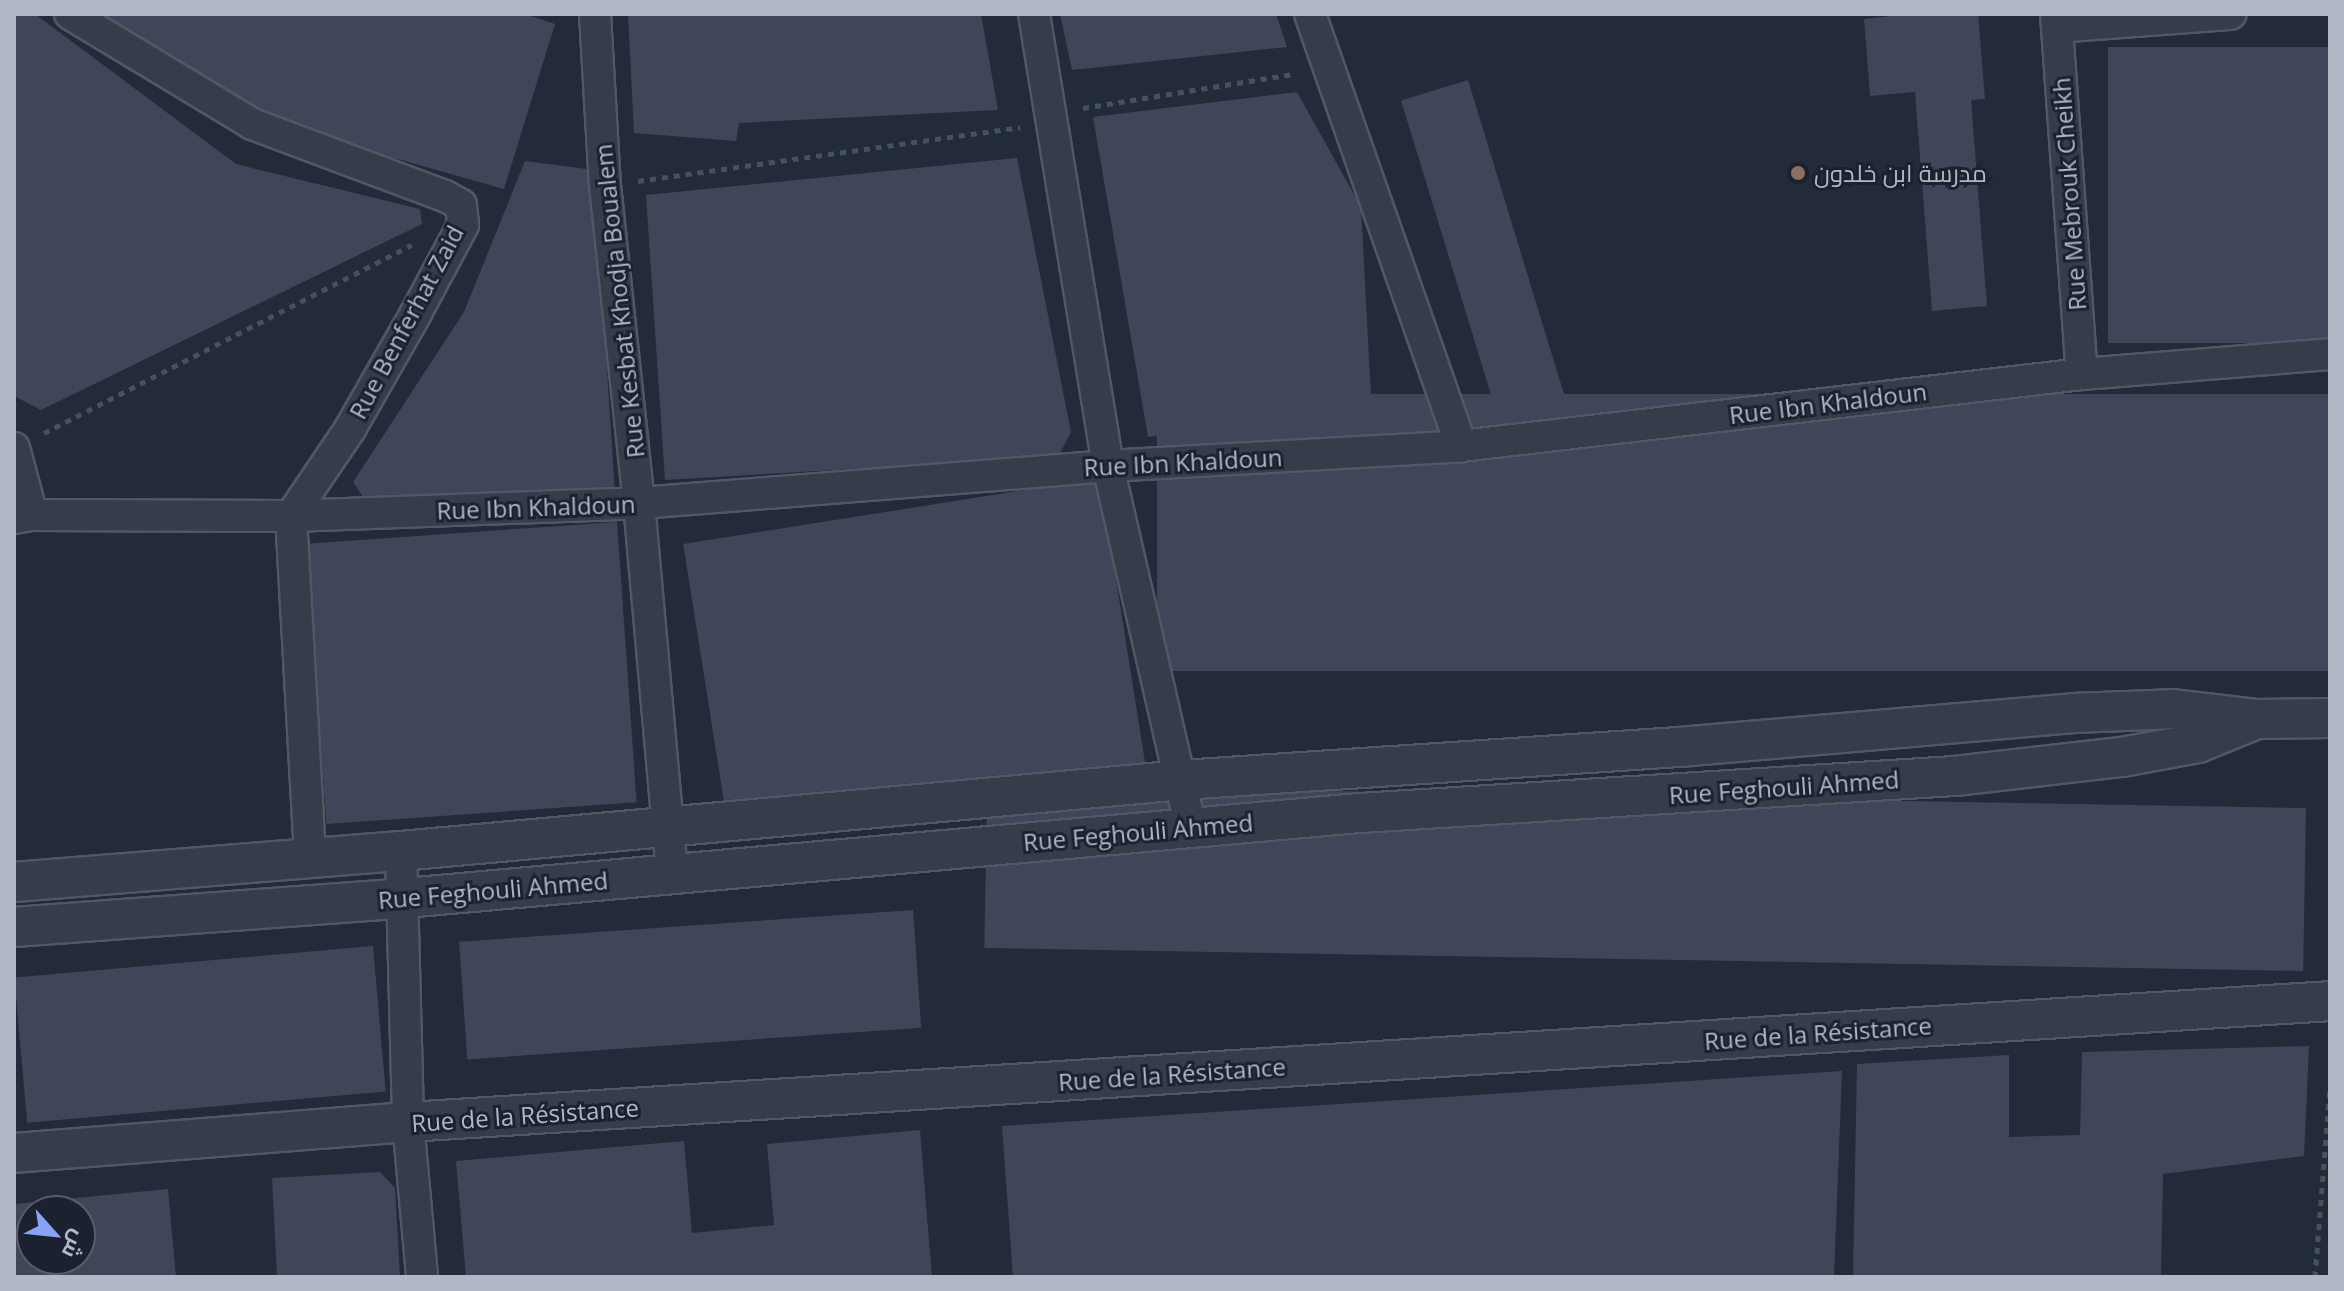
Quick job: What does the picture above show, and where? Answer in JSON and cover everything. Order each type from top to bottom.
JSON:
[{"type":"street","name":"Rue Benferhat Zaid","points":[[70,14],[252,124],[445,196],[461,205],[463,225],[415,315],[350,429],[291,516]]},
{"type":"street","name":"Rue Kesbat Khodja Boualem","points":[[595,14],[605,185],[639,503],[672,874]]},
{"type":"street","points":[[1034,14],[1108,466],[1191,827]]},
{"type":"street","points":[[1310,14],[1461,446]]},
{"type":"street","points":[[2057,20],[2231,14]]},
{"type":"street","name":"Rue Mebrouk Cheikh","points":[[2057,20],[2082,374]]},
{"type":"street","name":"Rue Ibn Khaldoun","points":[[23,517],[291,516],[639,503],[1108,466],[1461,446],[2082,374],[2330,354]]},
{"type":"street","points":[[14,448],[23,517]]},
{"type":"street","points":[[291,516],[310,858]]},
{"type":"street","name":"Rue Feghouli Ahmed","points":[[14,882],[401,851],[1182,780],[1679,747],[2074,713],[2173,709],[2257,719],[2330,718]]},
{"type":"street","name":"Rue Feghouli Ahmed","points":[[14,927],[405,898],[1191,827],[1955,776],[2122,757],[2198,743],[2257,719]]},
{"type":"street","points":[[401,851],[405,898],[408,1122],[422,1277]]},
{"type":"street","name":"Rue de la Résistance","points":[[14,1153],[408,1122],[2330,1001]]},
{"type":"path","points":[[605,185],[1052,122],[1092,104],[1329,68]]},
{"type":"path","points":[[14,448],[410,246]]},
{"type":"path","points":[[2315,1277],[2330,1086]]},
{"type":"building","points":[[14,14],[35,14],[236,164],[420,209],[422,224],[41,410],[14,396]]},
{"type":"building","points":[[98,14],[525,14],[555,24],[504,189],[255,119]]},
{"type":"building","points":[[628,14],[981,14],[998,110],[739,123],[736,141],[634,133]]},
{"type":"building","points":[[1060,14],[1276,14],[1287,47],[1072,70]]},
{"type":"building","points":[[1910,14],[1978,14],[1985,99],[1971,100],[1987,306],[1932,311],[1915,92],[1870,96],[1864,19]]},
{"type":"building","points":[[2108,47],[2330,47],[2330,343],[2108,343]]},
{"type":"building","points":[[1468,80],[1567,402],[1500,423],[1401,100]]},
{"type":"building","points":[[1297,92],[1361,207],[1371,397],[1148,437],[1093,117]]},
{"type":"building","points":[[1017,158],[1071,432],[1058,457],[665,480],[646,195]]},
{"type":"building","points":[[525,161],[594,170],[615,493],[366,501],[353,482],[464,312]]},
{"type":"building","points":[[1157,394],[2330,394],[2330,671],[1157,671]]},
{"type":"building","points":[[1100,478],[1145,762],[728,828],[683,544]]},
{"type":"building","points":[[617,522],[637,802],[326,824],[307,544]]},
{"type":"building","points":[[987,785],[2306,808],[2303,971],[984,948]]},
{"type":"building","points":[[913,910],[921,1028],[467,1059],[459,942]]},
{"type":"building","points":[[373,946],[386,1091],[27,1123],[14,977]]},
{"type":"building","points":[[2309,1046],[2304,1156],[2163,1174],[2161,1277],[1853,1277],[1857,1064],[2009,1055],[2009,1137],[2080,1135],[2082,1052]]},
{"type":"building","points":[[1842,1071],[1834,1277],[1013,1277],[1002,1126]]},
{"type":"building","points":[[920,1130],[932,1277],[466,1277],[456,1161],[684,1141],[692,1233],[774,1225],[767,1144]]},
{"type":"building","points":[[380,1172],[395,1188],[400,1277],[277,1277],[272,1178]]},
{"type":"building","points":[[168,1189],[176,1277],[14,1277],[14,1204],[16,1275],[96,1275],[96,1196]]},
{"type":"place","name":"مدرسة ابن خلدون","points":[[1798,173]]}]
